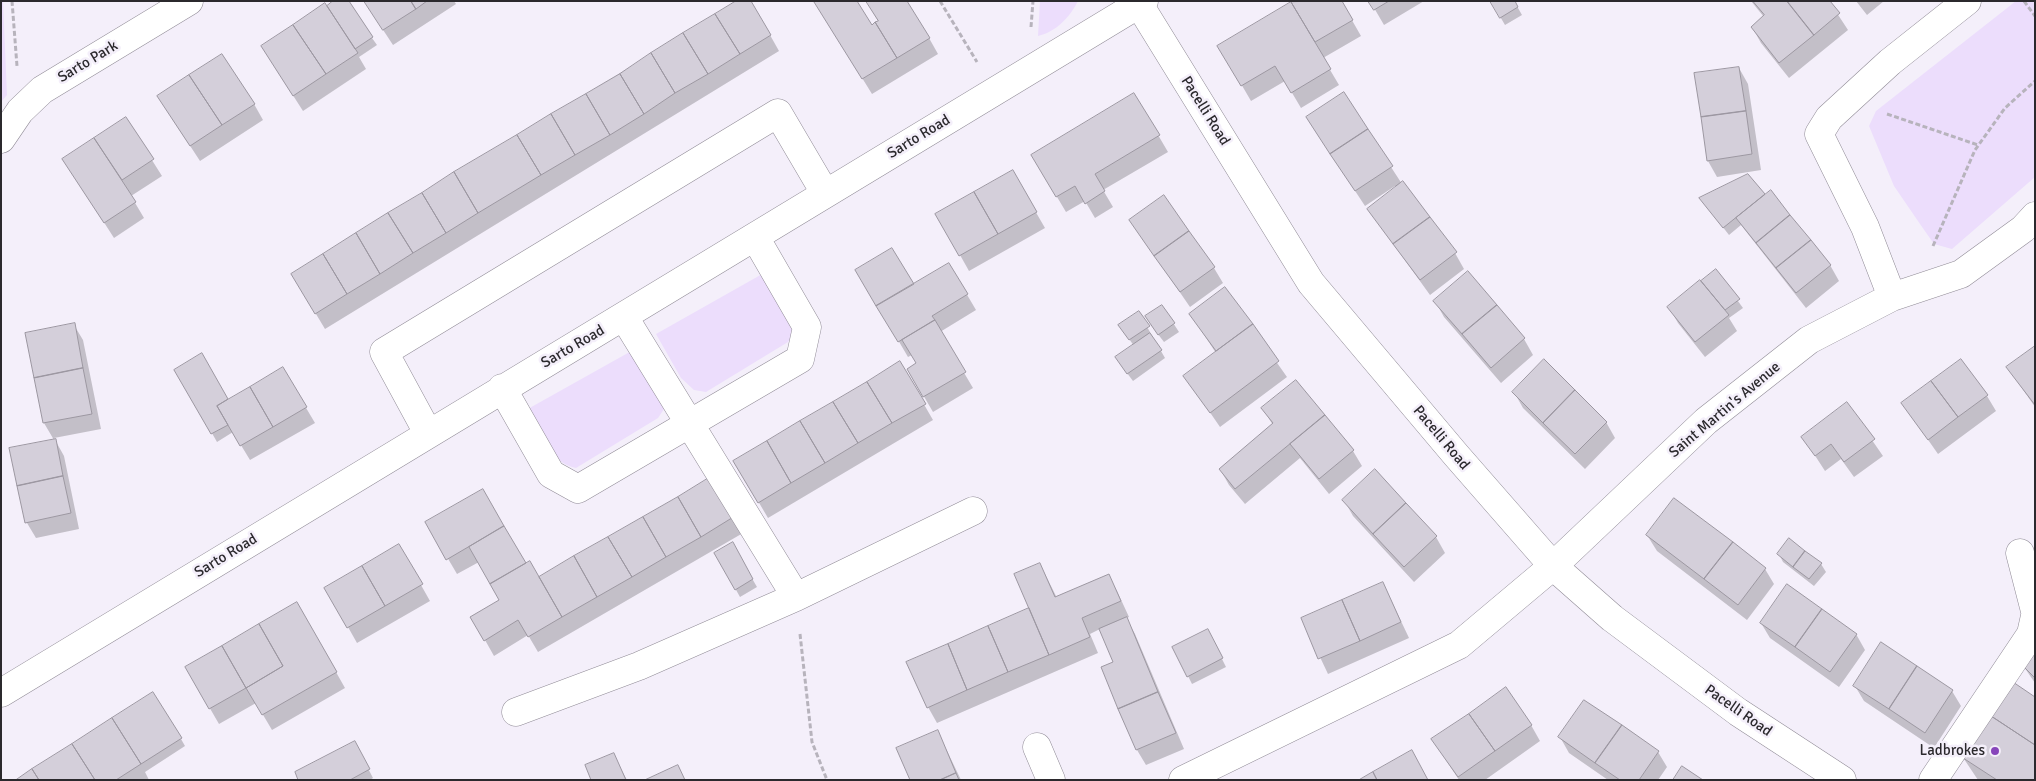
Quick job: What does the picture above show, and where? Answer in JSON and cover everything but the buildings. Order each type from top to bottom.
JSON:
[{"type":"street","name":"Sarto Park","points":[[1,139],[20,112],[42,90],[189,1]]},
{"type":"street","points":[[1902,294],[1865,227],[1819,134],[1829,118],[1890,62],[1967,1]]},
{"type":"street","name":"Sarto Road","points":[[1,693],[502,388],[624,317],[824,193],[996,92],[1140,2]]},
{"type":"street","name":"Pacelli Road","points":[[1140,2],[1311,283],[1456,456],[1553,566],[1612,618],[1738,712],[1842,780]]},
{"type":"street","points":[[428,433],[384,352],[778,113],[824,193]]},
{"type":"street","name":"Saint Martin's Avenue","points":[[1183,780],[1459,645],[1553,566],[1706,421],[1809,340],[1902,294],[1961,274],[2023,229],[2035,216]]},
{"type":"street","points":[[502,388],[551,474],[578,489],[800,359],[807,327],[755,237]]},
{"type":"street","points":[[624,317],[796,597]]},
{"type":"street","points":[[516,712],[638,666],[796,597],[972,511]]},
{"type":"street","points":[[2020,553],[2035,611]]},
{"type":"street","points":[[1933,780],[2031,634],[2035,616]]},
{"type":"street","points":[[1037,747],[1051,780]]},
{"type":"path","points":[[12,1],[20,112]]},
{"type":"path","points":[[940,1],[996,92]]},
{"type":"path","points":[[2024,1],[2035,16]]},
{"type":"path","points":[[1902,294],[1978,144],[2005,108],[2035,81]]},
{"type":"path","points":[[1850,99],[1876,111],[1978,144]]},
{"type":"path","points":[[796,597],[812,742],[827,780]]},
{"type":"shaded area","points":[[1,1],[3,1],[7,95],[1,102]]},
{"type":"shaded area","points":[[1040,1],[1078,1],[1062,23],[1051,31],[1038,36]]},
{"type":"shaded area","points":[[2016,1],[2035,1],[2035,177],[1952,249],[1934,244],[1894,186],[1869,126],[1876,111]]},
{"type":"shaded area","points":[[764,273],[792,321],[794,333],[788,342],[706,392],[694,390],[681,378],[656,334]]},
{"type":"shaded area","points":[[635,349],[663,397],[664,409],[658,418],[576,468],[559,460],[546,445],[526,410]]},
{"type":"place","name":"Ladbrokes","points":[[1995,751]]}]
